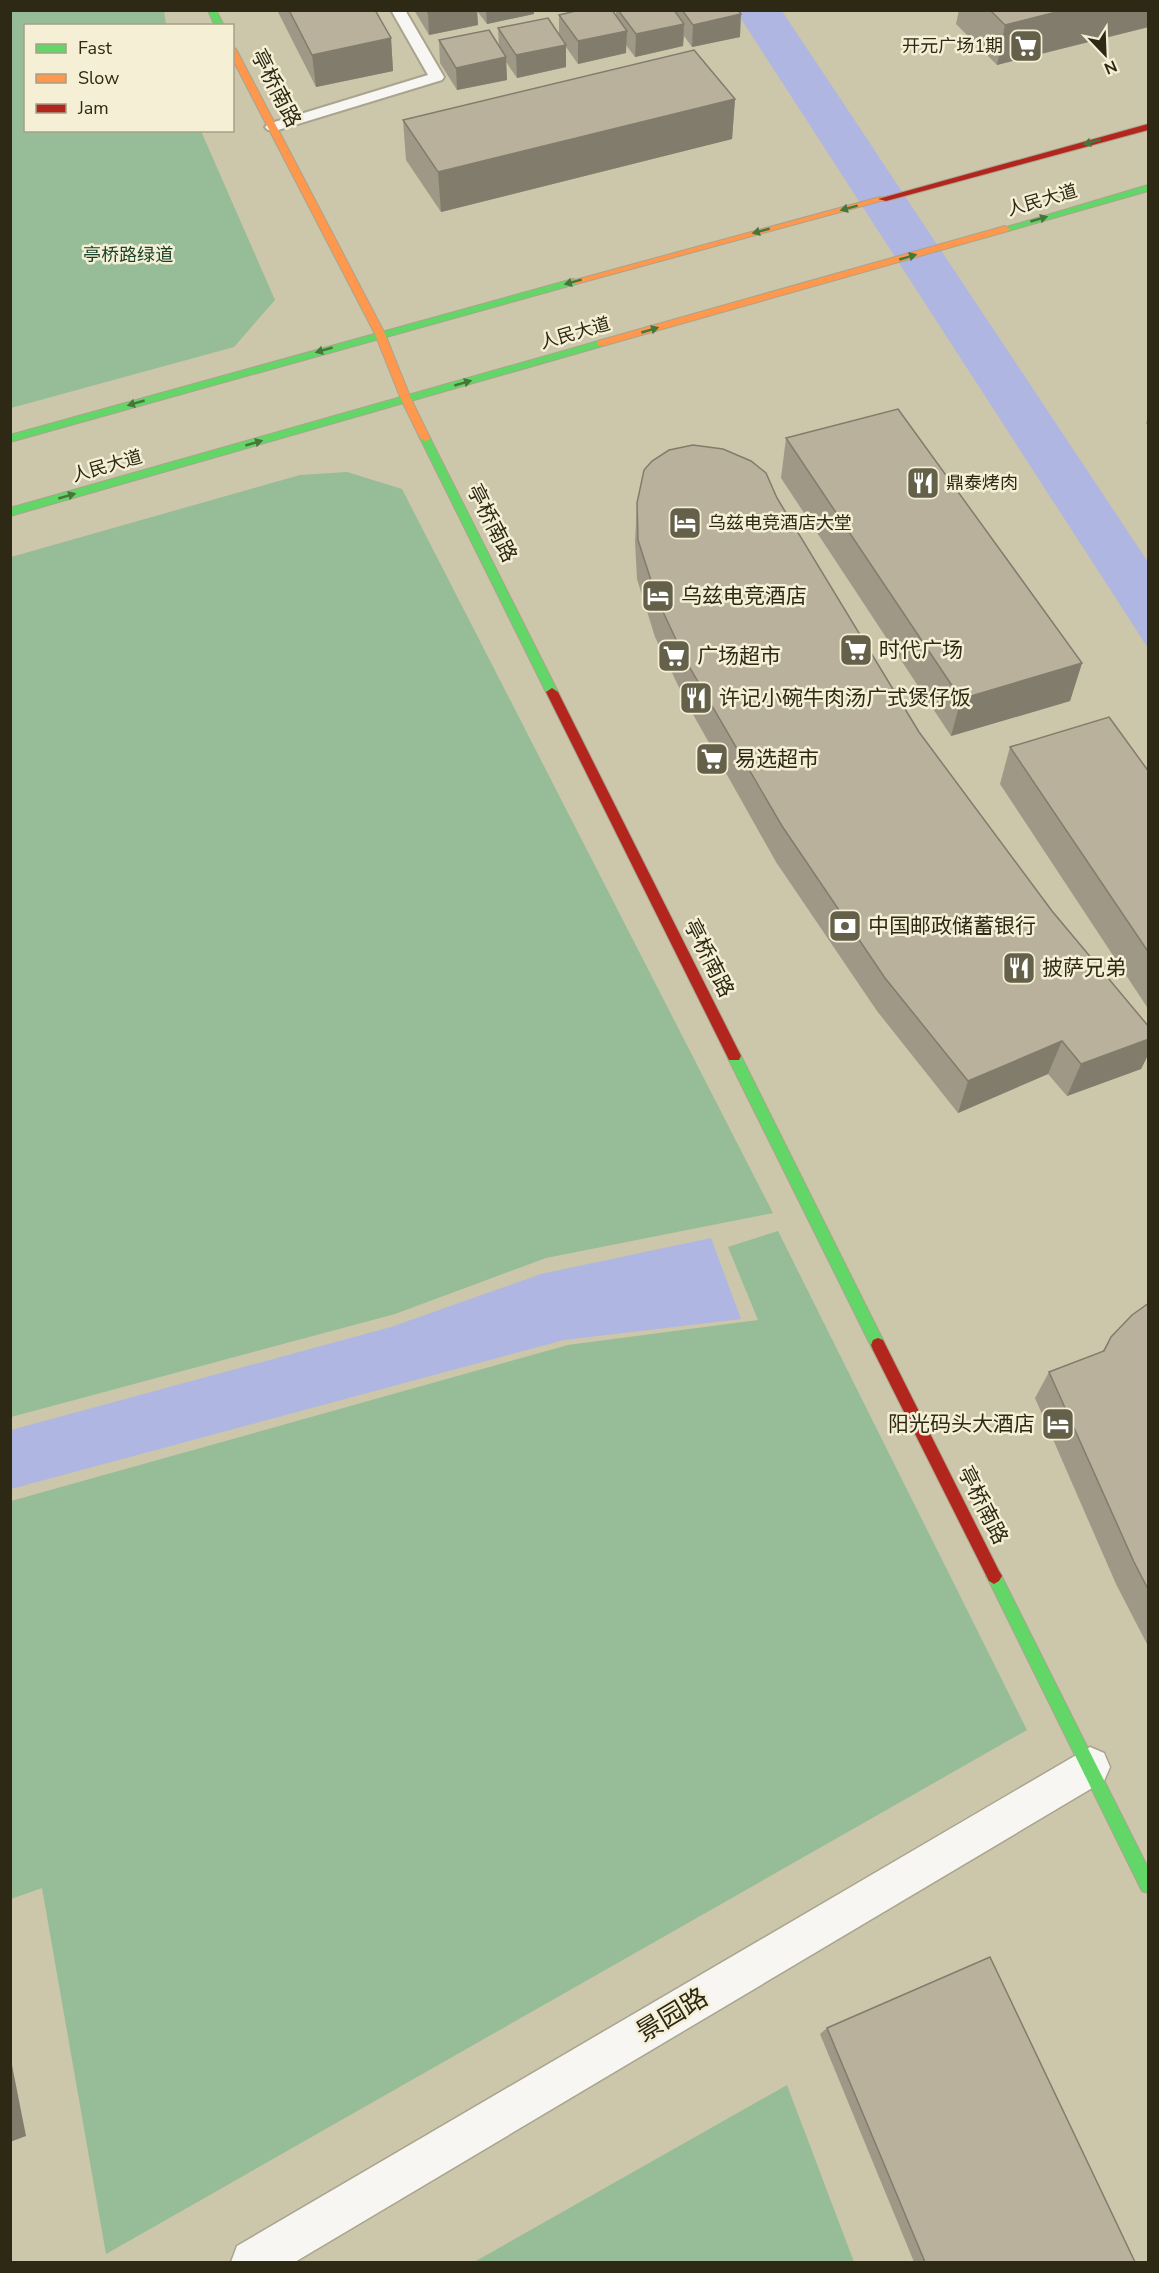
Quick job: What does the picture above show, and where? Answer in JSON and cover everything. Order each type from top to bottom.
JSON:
[{"type":"main road","points":[[212,10],[219,24]]},
{"type":"main road","name":"亭桥南路","points":[[234,54],[380,334],[406,399],[1149,1885]]},
{"type":"main road","points":[[10,439],[380,334],[1149,127]]},
{"type":"main road","name":"人民大道","points":[[10,512],[1149,188]]},
{"type":"street","name":"景园路","points":[[253,2262],[1090,1767]]},
{"type":"lane","points":[[273,127],[437,77],[398,10]]},
{"type":"green space","name":"亭桥路绿道","points":[[11,10],[164,11],[166,24],[24,24],[24,132],[201,132],[275,300],[234,347],[11,408]]},
{"type":"green space","points":[[347,472],[402,489],[773,1213],[546,1258],[395,1314],[11,1417],[11,557],[300,475]]},
{"type":"green space","points":[[778,1231],[1027,1730],[106,2254],[42,1888],[11,1899],[11,1501],[568,1345],[758,1320],[728,1247]]},
{"type":"green space","points":[[787,2085],[854,2262],[474,2262]]},
{"type":"water","points":[[736,11],[782,11],[1148,562],[1148,648]]},
{"type":"water","points":[[711,1238],[741,1319],[564,1340],[11,1489],[11,1430],[391,1327],[541,1274]]},
{"type":"building","points":[[289,10],[375,10],[391,38],[312,55]]},
{"type":"building","points":[[580,10],[612,10],[627,31],[578,41],[559,15]]},
{"type":"building","points":[[618,10],[674,10],[684,24],[636,34]]},
{"type":"building","points":[[682,10],[738,10],[741,14],[693,25]]},
{"type":"building","points":[[990,10],[1064,10],[1005,25]]},
{"type":"building","points":[[548,18],[566,45],[516,55],[498,28]]},
{"type":"building","points":[[489,30],[506,57],[456,68],[439,40]]},
{"type":"building","points":[[694,50],[735,99],[438,172],[403,120]]},
{"type":"building","points":[[898,409],[1082,663],[961,699],[786,438]]},
{"type":"building","points":[[693,445],[723,449],[751,461],[766,473],[777,498],[919,732],[1052,911],[1149,1027],[1149,1039],[1081,1064],[1062,1041],[968,1081],[885,978],[782,826],[687,663],[657,599],[638,540],[637,503],[644,470],[652,461],[669,450]]},
{"type":"building","points":[[1109,717],[1149,772],[1149,953],[1010,747]]},
{"type":"building","points":[[1149,1303],[1149,1591],[1049,1372],[1104,1351],[1111,1337],[1132,1315]]},
{"type":"building","points":[[990,1957],[1135,2262],[925,2262],[827,2028]]},
{"type":"traffic: fast","points":[[212,10],[219,24]]},
{"type":"traffic: fast","points":[[1005,229],[1148,188]]},
{"type":"traffic: fast","points":[[10,439],[573,282]]},
{"type":"traffic: fast","points":[[10,512],[602,343]]},
{"type":"traffic: fast","points":[[425,438],[552,692]]},
{"type":"traffic: fast","points":[[734,1056],[878,1345]]},
{"type":"traffic: fast","points":[[994,1576],[1148,1885]]},
{"type":"traffic: slow","points":[[234,53],[380,334],[406,399],[425,438]]},
{"type":"traffic: slow","points":[[573,282],[883,199]]},
{"type":"traffic: slow","points":[[602,343],[1005,229]]},
{"type":"traffic: jam","points":[[883,199],[1148,127]]},
{"type":"traffic: jam","points":[[552,692],[734,1056]]},
{"type":"traffic: jam","points":[[878,1345],[994,1576]]},
{"type":"place","name":"开元广场1期","points":[[1026,46]]},
{"type":"place","name":"鼎泰烤肉","points":[[923,483]]},
{"type":"place","name":"乌兹电竞酒店大堂","points":[[685,523]]},
{"type":"place","name":"乌兹电竞酒店","points":[[658,596]]},
{"type":"place","name":"时代广场","points":[[856,650]]},
{"type":"place","name":"广场超市","points":[[674,656]]},
{"type":"place","name":"许记小碗牛肉汤广式煲仔饭","points":[[696,698]]},
{"type":"place","name":"易选超市","points":[[712,759]]},
{"type":"place","name":"中国邮政储蓄银行","points":[[845,926]]},
{"type":"place","name":"披萨兄弟","points":[[1019,968]]},
{"type":"place","name":"阳光码头大酒店","points":[[1058,1424]]}]
